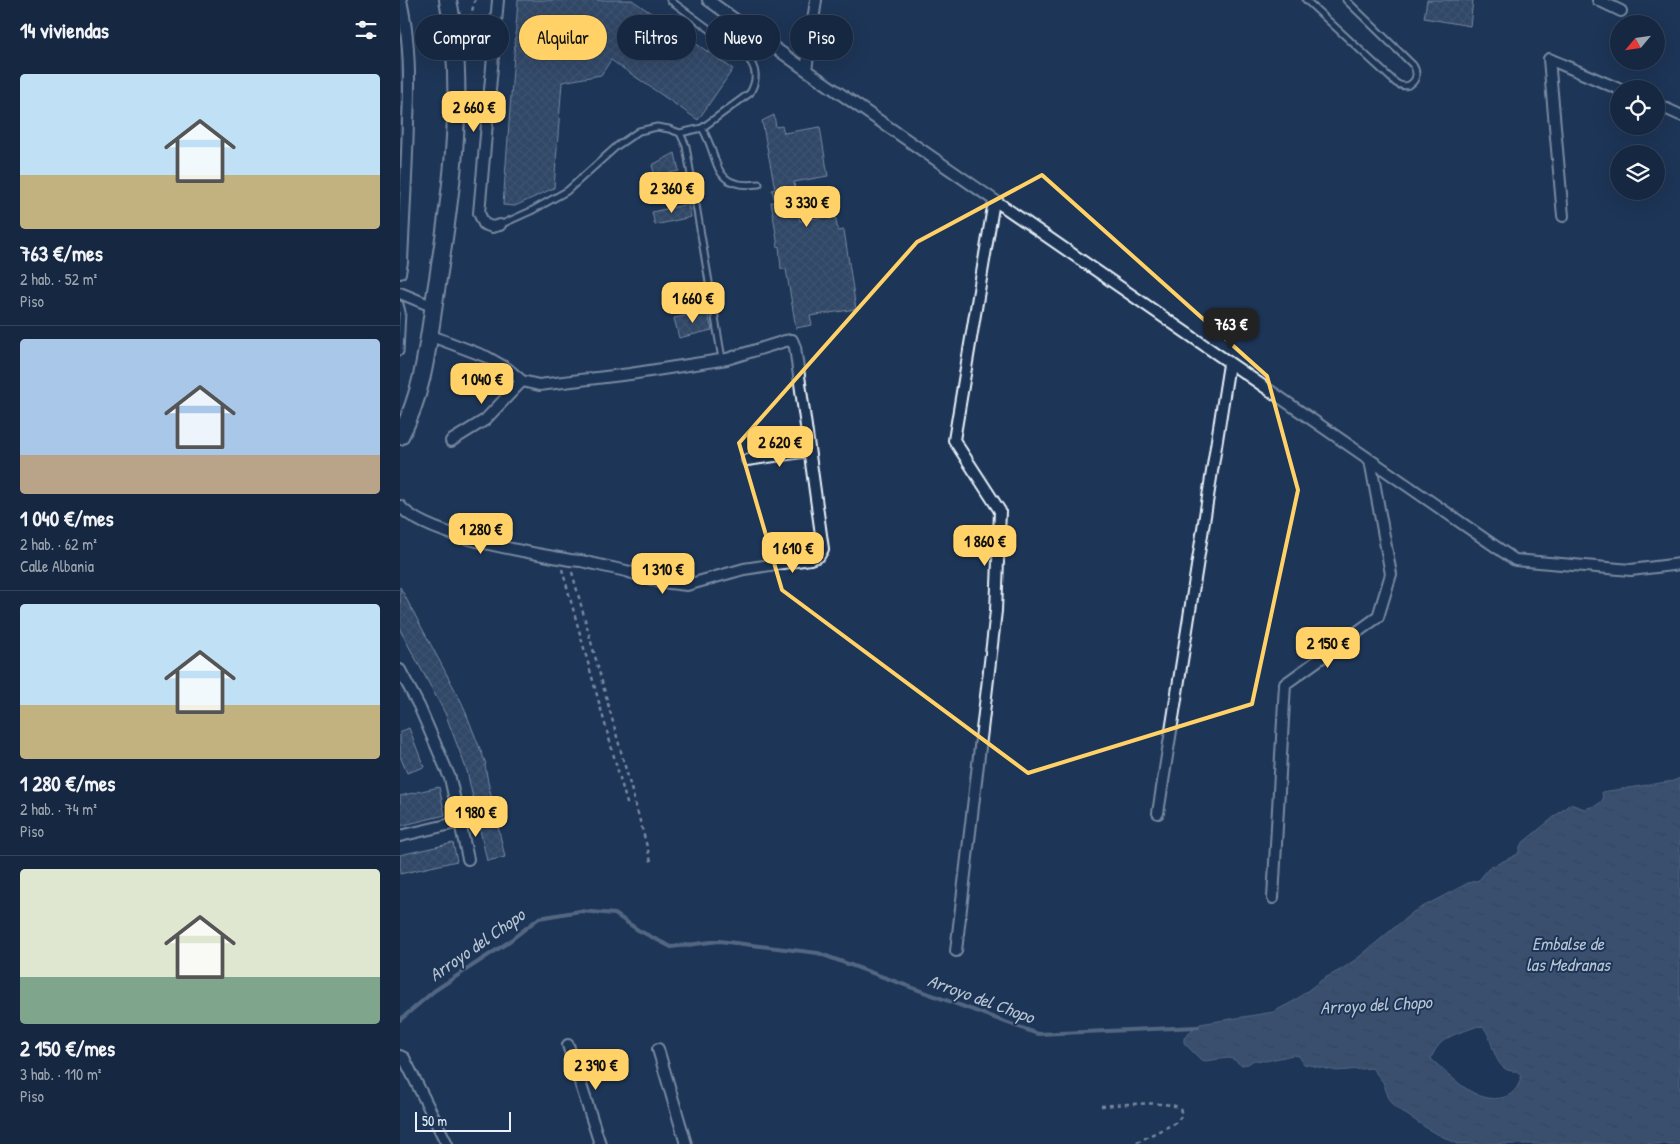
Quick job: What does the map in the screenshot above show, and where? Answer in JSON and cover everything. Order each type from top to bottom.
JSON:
[{"type":"main road","points":[[400,436],[413,406],[429,335],[444,238],[455,117],[455,56],[448,0]]},
{"type":"street","points":[[400,273],[409,54],[401,0]]},
{"type":"street","points":[[498,0],[479,213],[484,224],[492,227],[500,226]]},
{"type":"street","points":[[708,0],[721,3],[806,70],[1514,560],[1631,570],[1680,564]]},
{"type":"street","points":[[806,70],[816,0]]},
{"type":"street","points":[[1598,0],[1621,11]]},
{"type":"street","points":[[1563,216],[1549,60],[1610,85]]},
{"type":"street","points":[[1665,108],[1680,114]]},
{"type":"street","points":[[956,951],[996,612],[1000,511],[954,440],[994,201]]},
{"type":"street","points":[[400,293],[434,307]]},
{"type":"street","points":[[400,506],[406,514],[426,524],[473,540],[626,571],[661,582],[687,585],[744,569],[810,559],[818,556],[823,549],[795,347],[792,340],[785,340],[722,359],[583,381],[539,385],[522,381],[508,369],[487,357],[429,335]]},
{"type":"street","points":[[1158,813],[1229,364]]},
{"type":"street","points":[[451,441],[485,420],[522,381]]},
{"type":"street","points":[[747,460],[809,451]]},
{"type":"street","points":[[1273,898],[1285,684],[1378,617],[1391,574],[1370,460]]},
{"type":"street","points":[[400,670],[403,683],[436,744],[450,778],[468,859]]},
{"type":"street","points":[[400,836],[460,822]]},
{"type":"street","points":[[568,1045],[600,1144]]},
{"type":"street","points":[[658,1049],[686,1144]]},
{"type":"street","points":[[400,1056],[404,1058],[447,1144]]},
{"type":"lane","points":[[500,226],[567,191],[617,146],[639,131],[656,127],[668,128],[680,133],[702,128],[750,93],[754,86],[755,70],[752,62],[670,0]]},
{"type":"lane","points":[[1306,0],[1396,83],[1403,87],[1411,84],[1416,77],[1413,65],[1346,0]]},
{"type":"lane","points":[[702,128],[711,146],[715,164],[724,178],[745,186],[759,184]]},
{"type":"lane","points":[[680,133],[686,146],[722,359]]},
{"type":"lane","points":[[400,304],[402,335],[400,352]]},
{"type":"path","points":[[564,559],[628,807]]},
{"type":"path","points":[[564,559],[593,653],[652,865]]},
{"type":"path","points":[[1101,1106],[1126,1103],[1176,1106],[1180,1109],[1181,1118],[1177,1122],[1133,1144]]},
{"type":"highlighted area","points":[[1042,175],[1267,376],[1298,490],[1252,704],[1028,773],[782,590],[739,443],[917,242]]},
{"type":"shaded area","points":[[400,0],[409,54],[400,273]]},
{"type":"water","name":"Embalse de las Medranas","points":[[1680,778],[1680,1144],[1458,1144],[1431,1131],[1395,1107],[1389,1099],[1383,1082],[1372,1068],[1337,1071],[1304,1064],[1299,1056],[1293,1055],[1266,1061],[1254,1060],[1248,1064],[1241,1065],[1228,1058],[1205,1061],[1200,1059],[1184,1043],[1184,1038],[1200,1024],[1273,1012],[1294,1001],[1323,979],[1359,957],[1413,912],[1468,883],[1479,880],[1489,868],[1518,854],[1521,844],[1570,804],[1585,809],[1597,805],[1603,800],[1602,792],[1673,781]],"holes":[[[1478,1026],[1483,1027],[1487,1032],[1498,1062],[1509,1070],[1517,1071],[1521,1076],[1516,1089],[1505,1097],[1495,1099],[1484,1097],[1465,1088],[1431,1059],[1444,1040]]]},
{"type":"building","points":[[518,0],[632,0],[654,15],[617,15],[617,60],[696,60],[696,44],[706,51],[706,60],[720,60],[733,69],[698,120],[611,60],[601,75],[562,82],[554,188],[515,206],[503,205]]},
{"type":"building","points":[[1427,0],[1473,0],[1470,26],[1424,18]]},
{"type":"building","points":[[774,115],[776,127],[782,126],[784,133],[820,127],[828,176],[794,182],[800,221],[835,215],[838,231],[844,230],[856,309],[810,316],[812,325],[796,328],[786,269],[781,269],[771,202],[775,202],[772,190],[775,189],[762,121]]},
{"type":"building","points":[[675,153],[679,171],[655,176],[652,165]]},
{"type":"building","points":[[688,204],[691,217],[655,225],[652,212]]},
{"type":"building","points":[[707,311],[712,330],[679,338],[674,318]]},
{"type":"building","points":[[400,587],[462,703],[486,764],[488,782],[505,857],[487,861],[467,771],[445,713],[400,630]]},
{"type":"building","points":[[409,728],[424,767],[407,773],[400,756],[400,732]]},
{"type":"building","points":[[439,787],[445,815],[400,826],[400,796]]},
{"type":"building","points":[[453,843],[457,861],[400,874],[400,855]]},
{"type":"waterway","name":"Arroyo del Chopo","points":[[400,1020],[434,991],[507,943],[539,918],[580,911],[615,914],[638,930],[671,947],[719,941],[818,953],[1038,1034],[1198,1027]]}]
